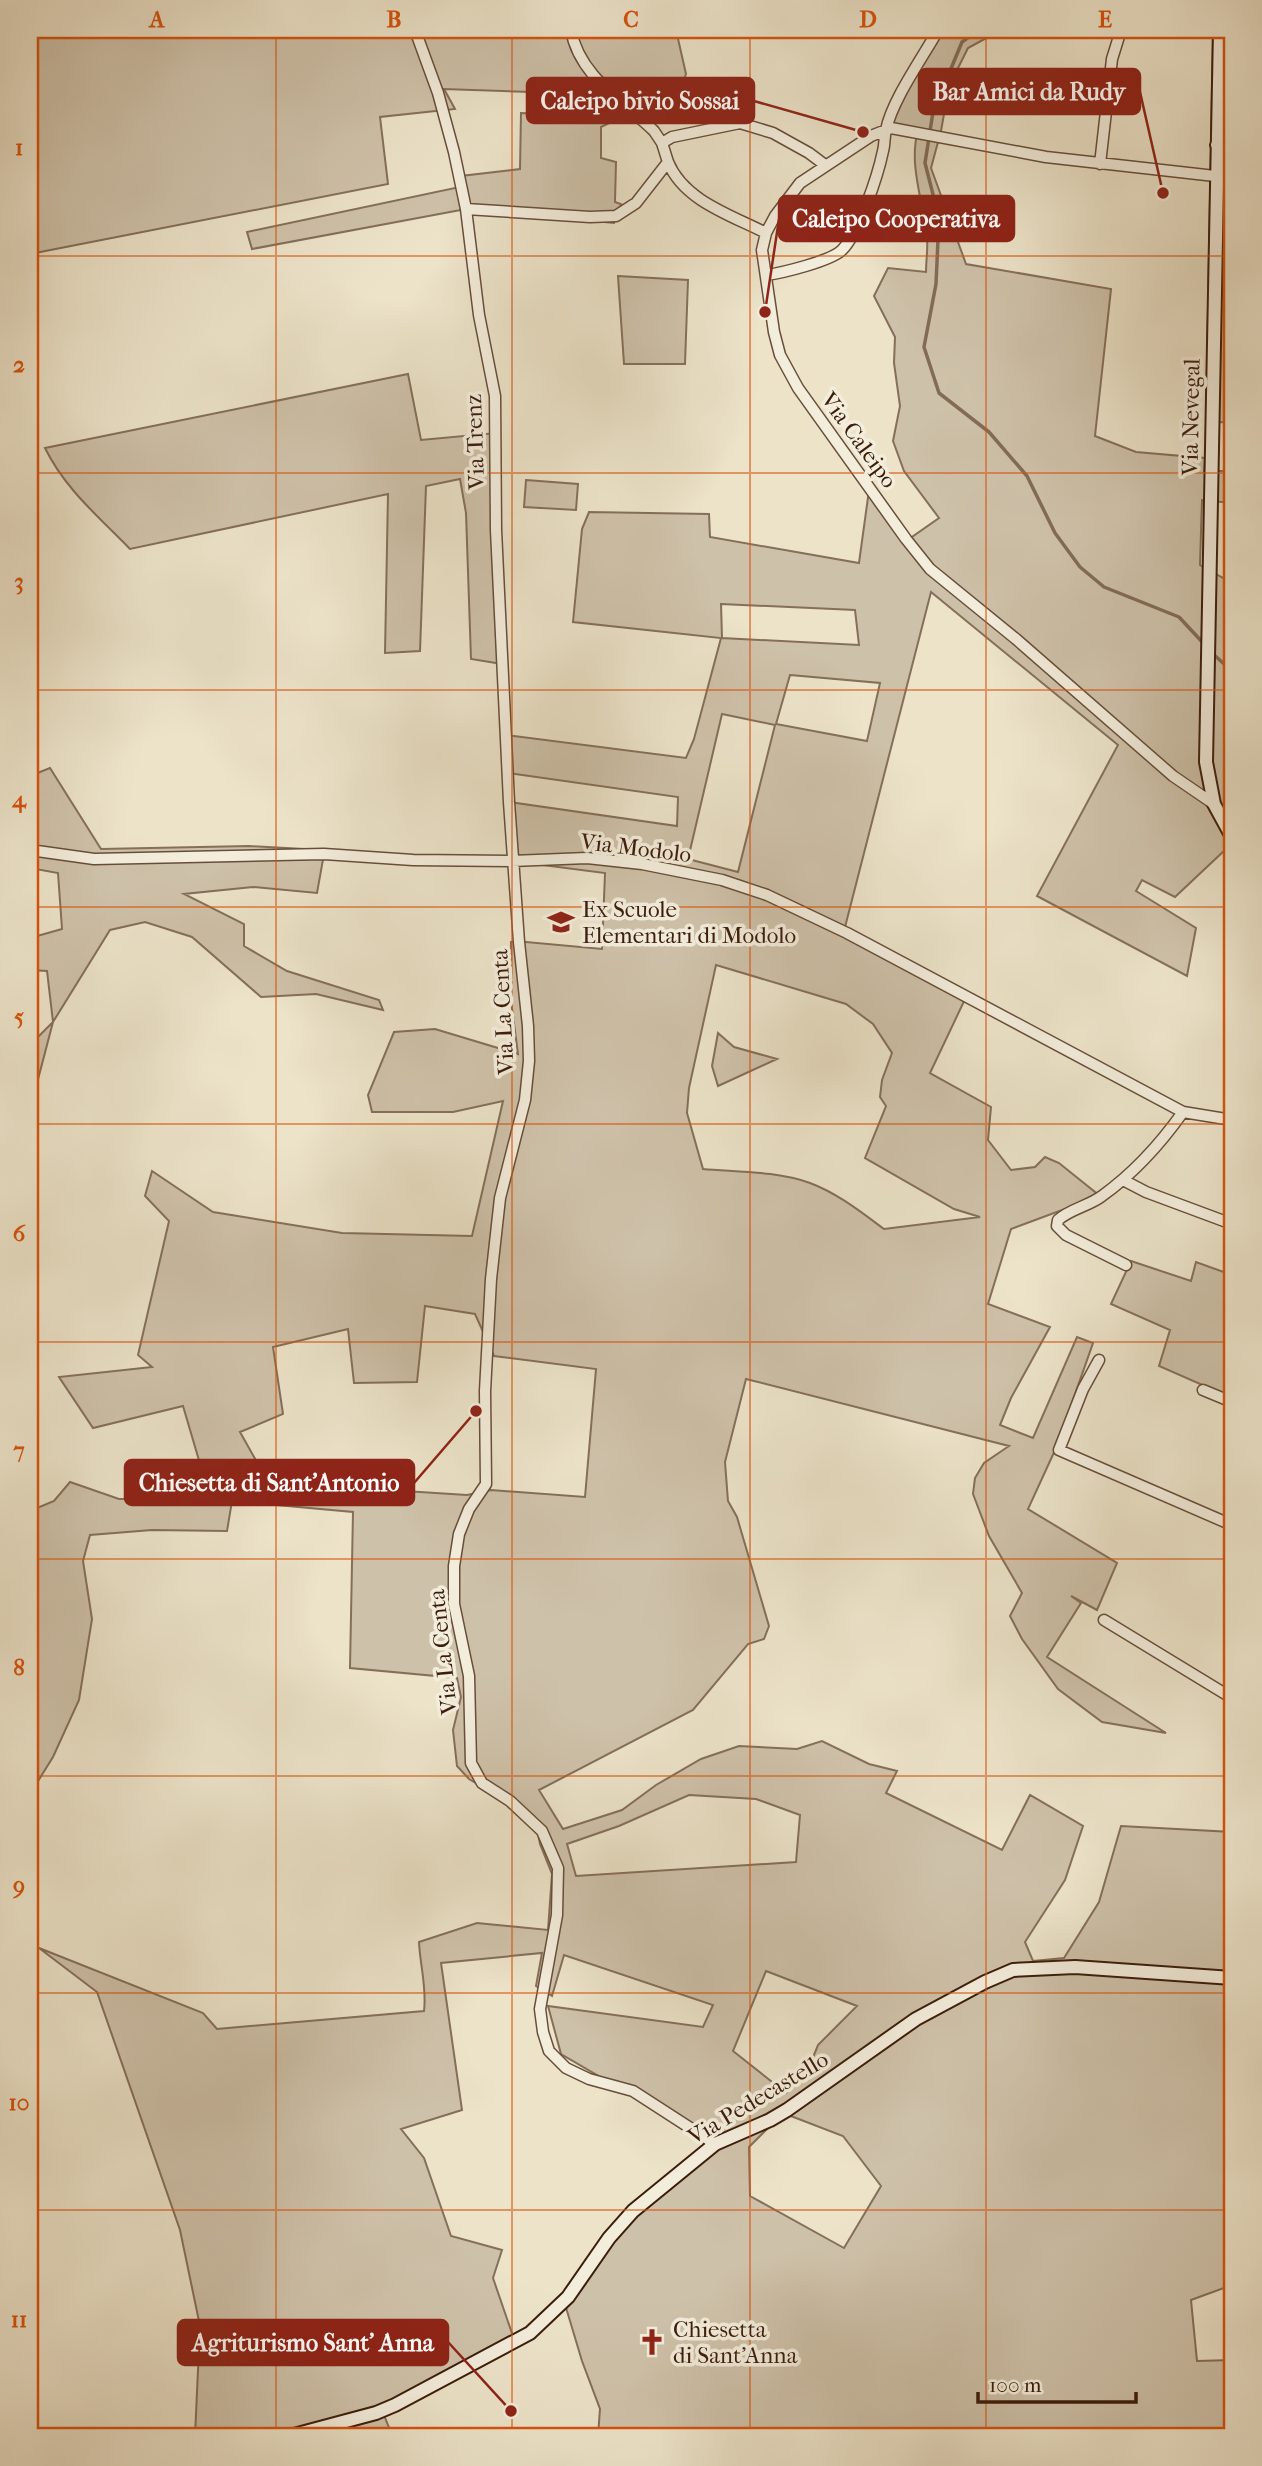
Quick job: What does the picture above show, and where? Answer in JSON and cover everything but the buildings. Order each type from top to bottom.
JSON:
[{"type":"street","name":"Via Trenz","points":[[415,30],[438,93],[466,209],[479,315],[495,396],[496,530],[512,861]]},
{"type":"street","points":[[570,30],[590,72],[654,131],[679,183],[692,195],[766,233],[775,216],[800,183],[886,130],[897,128],[1046,157],[1215,176]]},
{"type":"street","points":[[766,275],[791,271],[841,251],[854,232],[875,182],[883,155],[886,130],[896,104],[938,30]]},
{"type":"street","points":[[1100,164],[1112,59],[1121,30]]},
{"type":"street","name":"Via Nevegal","points":[[1220,30],[1215,176],[1206,762],[1214,804],[1232,837]]},
{"type":"street","points":[[662,143],[672,137],[740,123],[773,133],[809,153],[824,166]]},
{"type":"street","points":[[1217,145],[1232,146]]},
{"type":"street","points":[[466,209],[590,217],[616,216],[636,203],[668,162]]},
{"type":"street","name":"Via Caleipo","points":[[766,233],[762,250],[780,355],[798,388],[906,539],[930,569],[1027,648],[1173,776],[1214,804]]},
{"type":"street","name":"Via Modolo","points":[[30,850],[94,859],[324,854],[413,860],[512,861],[586,858],[642,864],[722,880],[767,895],[912,967],[1184,1112],[1232,1120]]},
{"type":"street","name":"Via La Centa","points":[[512,861],[528,1026],[525,1100],[500,1198],[491,1279],[485,1391],[486,1484],[469,1508],[459,1534],[454,1566],[454,1604],[469,1676],[471,1763],[482,1783],[510,1801],[542,1832],[558,1868],[558,1915],[540,2009],[549,2051],[572,2072],[633,2091],[715,2144]]},
{"type":"street","points":[[1126,1265],[1066,1235],[1057,1223],[1064,1215],[1096,1200],[1123,1180],[1169,1132],[1184,1112]]},
{"type":"street","points":[[1123,1180],[1146,1192],[1232,1224]]},
{"type":"street","points":[[1099,1360],[1083,1389],[1059,1450],[1232,1525]]},
{"type":"street","points":[[1203,1390],[1232,1402]]},
{"type":"street","points":[[1104,1620],[1232,1698]]},
{"type":"street","name":"Via Pedecastello","points":[[290,2436],[386,2409],[530,2333],[568,2297],[620,2225],[715,2144],[770,2120],[916,2019],[985,1982],[1013,1970],[1075,1967],[1232,1978]]},
{"type":"shaded area","points":[[30,30],[549,30],[567,35],[567,30],[676,30],[686,74],[678,95],[641,119],[634,111],[601,127],[601,158],[616,162],[615,202],[621,204],[614,223],[466,209],[252,249],[247,232],[460,187],[461,176],[520,169],[521,113],[593,116],[590,94],[444,89],[455,109],[380,117],[388,184],[30,254]]},
{"type":"shaded area","points":[[941,30],[1001,30],[968,48],[949,86],[931,168],[966,264],[1111,289],[1095,436],[1136,452],[1205,458],[1204,471],[1232,471],[1232,503],[1202,500],[1200,565],[1232,583],[1232,857],[1225,850],[1175,897],[1142,880],[1136,891],[1196,928],[1187,976],[1037,896],[1118,745],[931,592],[844,931],[967,995],[930,1073],[991,1107],[988,1140],[1011,1170],[1035,1167],[1045,1157],[1059,1163],[1100,1196],[1011,1229],[988,1304],[1050,1327],[1011,1398],[1000,1425],[1033,1438],[1077,1337],[1093,1343],[1056,1448],[1028,1509],[1117,1563],[1097,1610],[1071,1596],[1081,1603],[1047,1657],[1166,1733],[1102,1722],[1058,1689],[1022,1639],[1010,1616],[1022,1593],[989,1536],[973,1494],[975,1478],[984,1463],[1009,1446],[746,1379],[725,1462],[728,1501],[737,1517],[769,1626],[764,1639],[748,1644],[693,1710],[539,1790],[563,1829],[622,1810],[656,1785],[701,1759],[739,1746],[797,1749],[822,1741],[869,1764],[897,1771],[886,1793],[1002,1850],[1030,1795],[1083,1826],[1065,1880],[1025,1942],[1033,1961],[1064,1958],[1099,1902],[1121,1826],[1232,1832],[1232,2285],[1191,2300],[1197,2361],[1232,2360],[1232,2436],[598,2436],[600,2409],[564,2301],[612,2225],[715,2144],[561,2054],[548,2006],[703,2027],[713,2005],[564,1955],[552,1996],[536,1986],[542,1953],[441,1963],[462,2110],[401,2129],[424,2158],[451,2236],[502,2250],[493,2278],[515,2342],[380,2405],[390,2430],[407,2436],[195,2436],[200,2326],[180,2230],[97,1992],[39,1948],[203,2013],[217,2029],[424,2011],[419,1942],[477,1923],[548,1930],[552,1874],[540,1844],[535,1818],[469,1779],[457,1766],[453,1730],[461,1697],[457,1678],[350,1668],[353,1512],[232,1501],[227,1531],[152,1530],[90,1535],[83,1561],[92,1619],[79,1700],[53,1757],[30,1794],[30,1511],[54,1501],[70,1482],[119,1499],[147,1499],[203,1474],[183,1406],[93,1428],[59,1377],[152,1367],[138,1355],[169,1221],[145,1196],[152,1171],[213,1212],[342,1233],[472,1236],[503,1101],[453,1112],[372,1112],[368,1095],[394,1032],[435,1029],[518,1054],[510,993],[511,942],[602,949],[605,873],[512,861],[509,802],[677,826],[678,797],[508,773],[506,735],[686,758],[694,739],[721,638],[573,622],[582,529],[589,512],[709,514],[710,537],[859,563],[869,490],[906,541],[939,518],[904,471],[893,441],[900,406],[894,363],[895,337],[874,296],[888,268],[926,272],[927,239],[915,157],[918,130],[890,125]],"holes":[[[721,604],[855,610],[859,645],[722,638]],[[790,675],[880,683],[867,741],[776,724]],[[722,714],[775,725],[738,872],[688,859]],[[716,965],[846,1004],[873,1024],[892,1053],[882,1080],[880,1097],[886,1106],[865,1158],[954,1209],[980,1217],[884,1229],[839,1197],[810,1183],[771,1174],[703,1169],[687,1113],[689,1088]],[[425,1306],[475,1314],[494,1356],[596,1369],[585,1497],[491,1490],[467,1495],[357,1488],[258,1464],[240,1432],[283,1414],[273,1347],[348,1329],[354,1383],[417,1382]],[[689,1795],[756,1799],[800,1815],[796,1862],[576,1876],[567,1844],[619,1826]],[[766,1971],[857,2006],[818,2045],[805,2077],[786,2093],[733,2051]],[[783,2113],[843,2136],[881,2186],[844,2248],[750,2196],[749,2147]]]},
{"type":"shaded area","points":[[1213,30],[1232,30],[1232,423],[1206,421]]},
{"type":"shaded area","points":[[618,276],[688,280],[685,364],[624,364]]},
{"type":"shaded area","points":[[408,374],[421,440],[496,433],[502,664],[471,659],[466,513],[460,479],[426,486],[420,651],[385,653],[388,494],[130,549],[62,477],[45,448]]},
{"type":"shaded area","points":[[526,480],[578,484],[576,510],[524,507]]},
{"type":"shaded area","points":[[50,768],[101,849],[249,846],[322,850],[324,854],[317,893],[253,887],[184,894],[244,924],[244,946],[287,971],[379,1000],[383,1010],[316,994],[261,997],[192,937],[145,922],[110,930],[53,1022],[47,971],[30,970],[30,938],[62,929],[58,873],[30,868],[30,776]]},
{"type":"shaded area","points":[[53,1022],[30,1110],[30,1045]]},
{"type":"shaded area","points":[[718,1033],[734,1047],[777,1059],[718,1086],[712,1066]]},
{"type":"shaded area","points":[[1131,1261],[1191,1281],[1196,1262],[1232,1275],[1232,1398],[1159,1366],[1170,1330],[1111,1304]]},
{"type":"waterway","points":[[978,30],[962,42],[933,112],[925,163],[939,218],[936,284],[924,347],[939,393],[989,432],[1027,476],[1055,533],[1080,567],[1104,587],[1179,617],[1205,645]]},
{"type":"waterway","points":[[1213,654],[1232,671]]},
{"type":"place","name":"Caleipo bivio Sossai","points":[[863,132]]},
{"type":"place","name":"Bar Amici da Rudy","points":[[1163,193]]},
{"type":"place","name":"Caleipo Cooperativa","points":[[765,312]]},
{"type":"place","name":"Ex Scuole Elementari di Modolo","points":[[561,922]]},
{"type":"place","name":"Chiesetta di Sant'Antonio","points":[[476,1411]]},
{"type":"place","name":"Chiesetta di Sant'Anna","points":[[652,2342]]},
{"type":"place","name":"Agriturismo Sant' Anna","points":[[511,2411]]}]
